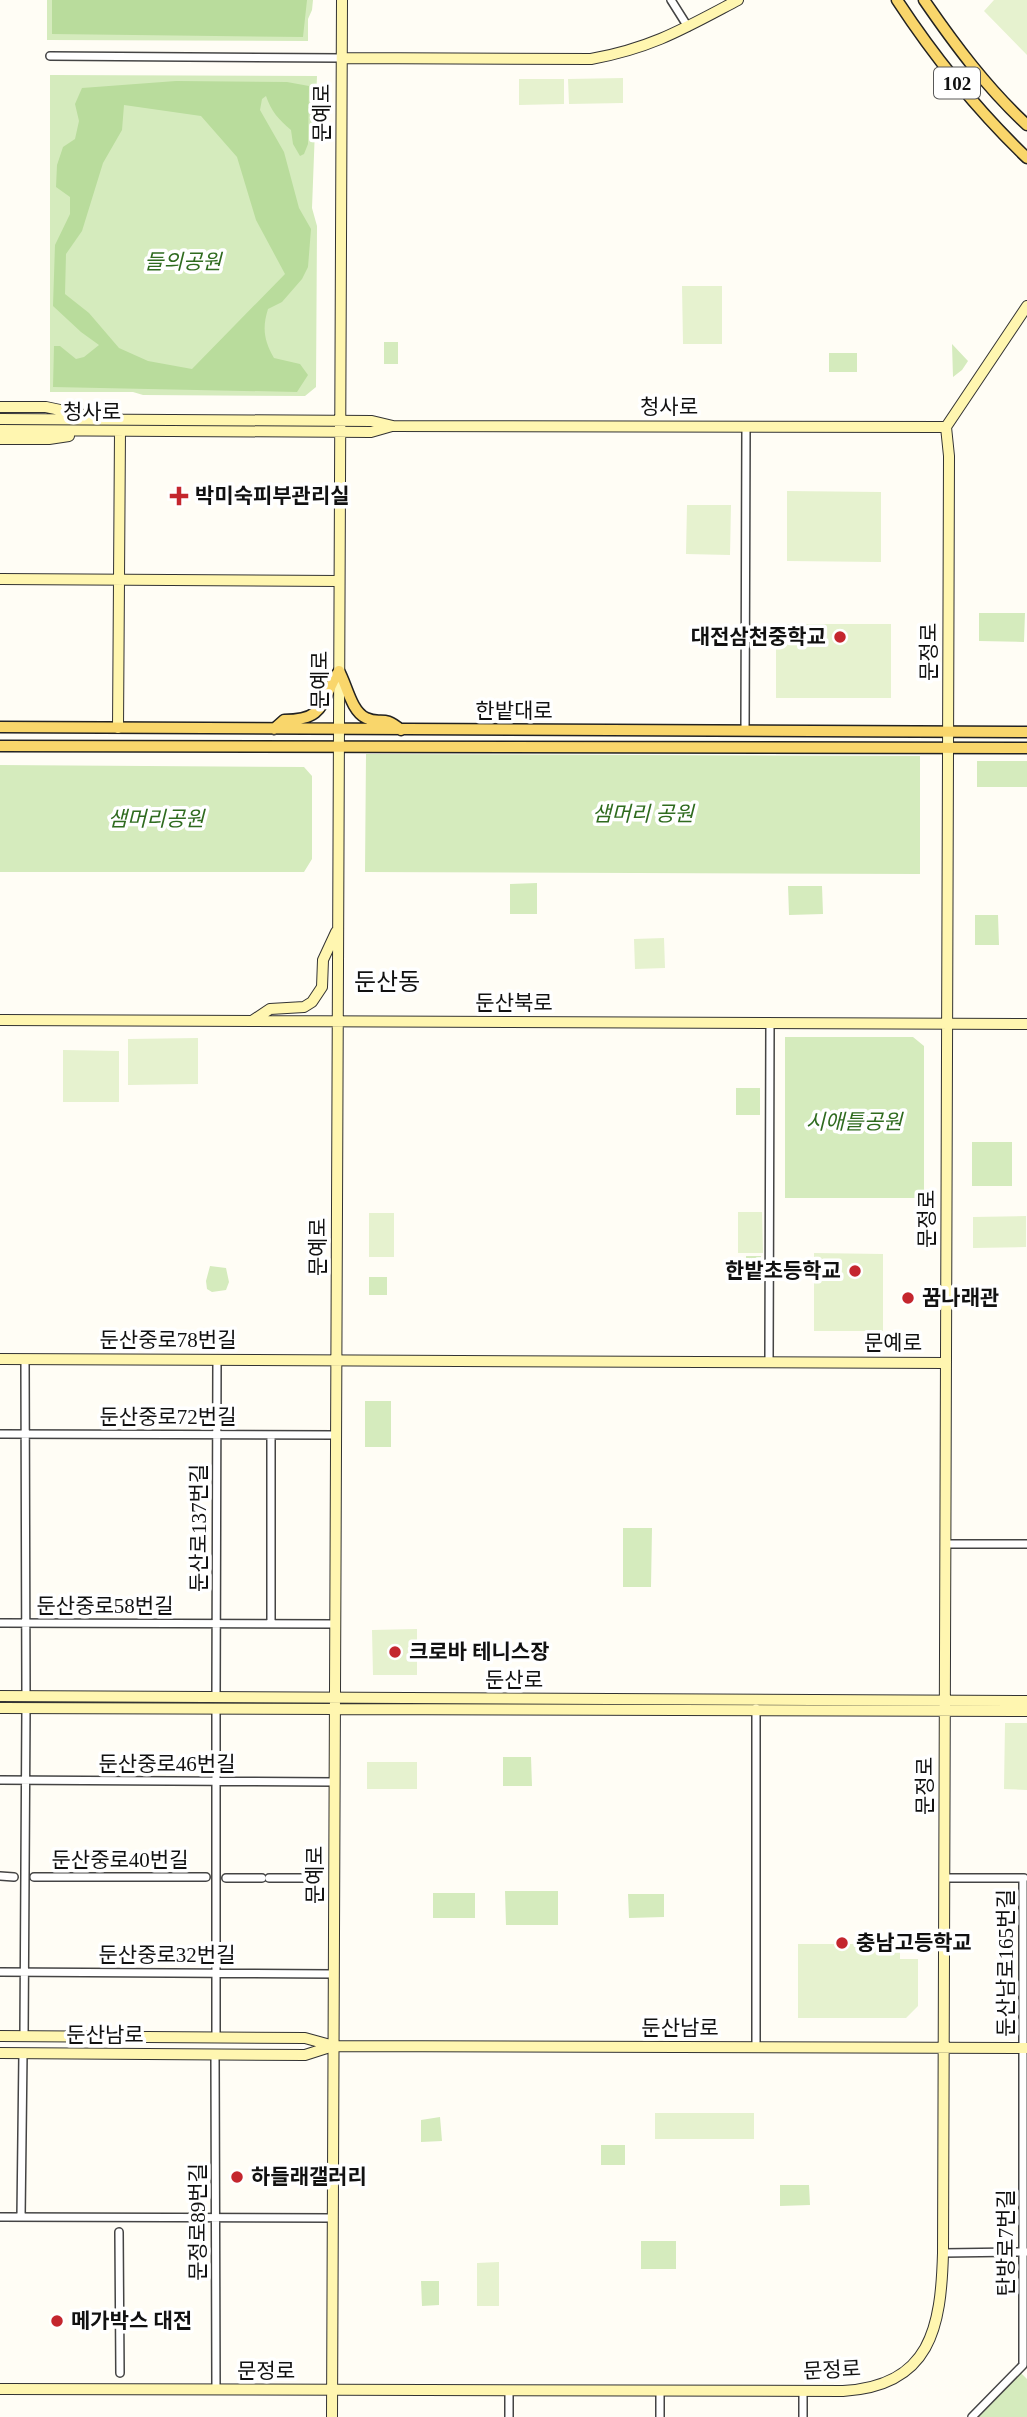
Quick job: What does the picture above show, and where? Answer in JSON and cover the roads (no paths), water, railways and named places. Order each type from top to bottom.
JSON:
[{"type":"main road","name":"문예로","points":[[332,2417],[342,0]]},
{"type":"main road","points":[[342,58],[591,59],[622,54],[649,45],[738,0]]},
{"type":"main road","name":"102","points":[[897,0],[940,64],[988,120],[1027,158]]},
{"type":"main road","name":"102","points":[[924,0],[960,51],[1004,103],[1027,125]]},
{"type":"main road","points":[[946,427],[1027,306]]},
{"type":"main road","points":[[0,407],[46,407],[105,420]]},
{"type":"main road","name":"청사로","points":[[0,419],[340,426]]},
{"type":"main road","name":"청사로","points":[[0,430],[120,431],[340,426],[372,421],[393,426],[946,427]]},
{"type":"main road","name":"문정로","points":[[0,2389],[843,2392],[874,2387],[893,2379],[918,2359],[930,2341],[939,2311],[943,2253],[949,456],[946,427]]},
{"type":"main road","points":[[0,439],[49,439],[105,431]]},
{"type":"main road","points":[[118,728],[120,431]]},
{"type":"main road","points":[[0,579],[339,580]]},
{"type":"main road","points":[[274,729],[284,720],[302,720],[316,713],[326,702],[327,689],[339,671],[358,712],[373,720],[390,720],[401,730]]},
{"type":"main road","name":"한밭대로","points":[[0,727],[1027,732]]},
{"type":"main road","name":"한밭대로","points":[[0,746],[1027,748]]},
{"type":"main road","points":[[252,1021],[270,1009],[304,1007],[312,1002],[321,988],[323,960],[337,928]]},
{"type":"main road","name":"둔산북로","points":[[0,1020],[1027,1024]]},
{"type":"main road","name":"둔산중로78번길","points":[[0,1359],[337,1360]]},
{"type":"main road","name":"문예로","points":[[337,1360],[946,1363]]},
{"type":"main road","name":"둔산로","points":[[0,1696],[26,1702],[945,1706],[1027,1711]]},
{"type":"main road","name":"둔산로","points":[[945,1706],[1027,1701]]},
{"type":"main road","name":"둔산로","points":[[0,1708],[26,1702]]},
{"type":"main road","name":"둔산남로","points":[[0,2036],[305,2038],[334,2046],[1025,2048]]},
{"type":"main road","name":"둔산남로","points":[[0,2053],[305,2055],[334,2046]]},
{"type":"street","points":[[671,0],[688,27]]},
{"type":"street","points":[[50,56],[342,58]]},
{"type":"street","points":[[745,731],[746,427]]},
{"type":"street","points":[[769,1362],[770,1023]]},
{"type":"street","points":[[24,2036],[25,1359]]},
{"type":"street","name":"둔산로137번길","points":[[216,2038],[218,1359]]},
{"type":"street","name":"둔산중로72번길","points":[[0,1434],[336,1436]]},
{"type":"street","points":[[271,1435],[271,1624]]},
{"type":"street","points":[[945,1544],[1027,1544]]},
{"type":"street","name":"둔산중로58번길","points":[[0,1623],[335,1624]]},
{"type":"street","points":[[756,1705],[756,2047]]},
{"type":"street","name":"둔산중로46번길","points":[[0,1780],[335,1782]]},
{"type":"street","points":[[0,1877],[14,1877]]},
{"type":"street","name":"둔산중로40번길","points":[[34,1877],[206,1877]]},
{"type":"street","points":[[226,1878],[315,1878]]},
{"type":"street","points":[[944,1878],[1025,1878]]},
{"type":"street","name":"둔산남로165번길","points":[[1025,1878],[1025,2048]]},
{"type":"street","name":"둔산중로32번길","points":[[0,1972],[333,1974]]},
{"type":"street","name":"탄방로7번길","points":[[972,2417],[1025,2367],[1025,2048]]},
{"type":"street","points":[[22,2217],[23,2053]]},
{"type":"street","name":"문정로89번길","points":[[215,2054],[216,2390]]},
{"type":"street","points":[[0,2217],[333,2218]]},
{"type":"street","points":[[119,2232],[120,2373]]},
{"type":"street","points":[[943,2253],[1025,2252]]},
{"type":"street","points":[[509,2391],[509,2417]]},
{"type":"street","points":[[660,2391],[660,2417]]},
{"type":"street","points":[[803,2392],[803,2417]]},
{"type":"place","name":"박미숙피부관리실","points":[[179,496]]},
{"type":"place","name":"대전삼천중학교","points":[[840,637]]},
{"type":"place","name":"한밭초등학교","points":[[855,1271]]},
{"type":"place","name":"꿈나래관","points":[[908,1298]]},
{"type":"place","name":"크로바 테니스장","points":[[395,1652]]},
{"type":"place","name":"충남고등학교","points":[[842,1943]]},
{"type":"place","name":"하들래갤러리","points":[[237,2177]]},
{"type":"place","name":"메가박스 대전","points":[[57,2321]]},
{"type":"district","name":"둔산동","points":[[387,982]]},
{"type":"park label","name":"들의공원","points":[[183,262]]},
{"type":"park label","name":"샘머리 공원","points":[[643,814]]},
{"type":"park label","name":"샘머리공원","points":[[156,819]]},
{"type":"park label","name":"시애틀공원","points":[[854,1122]]}]
